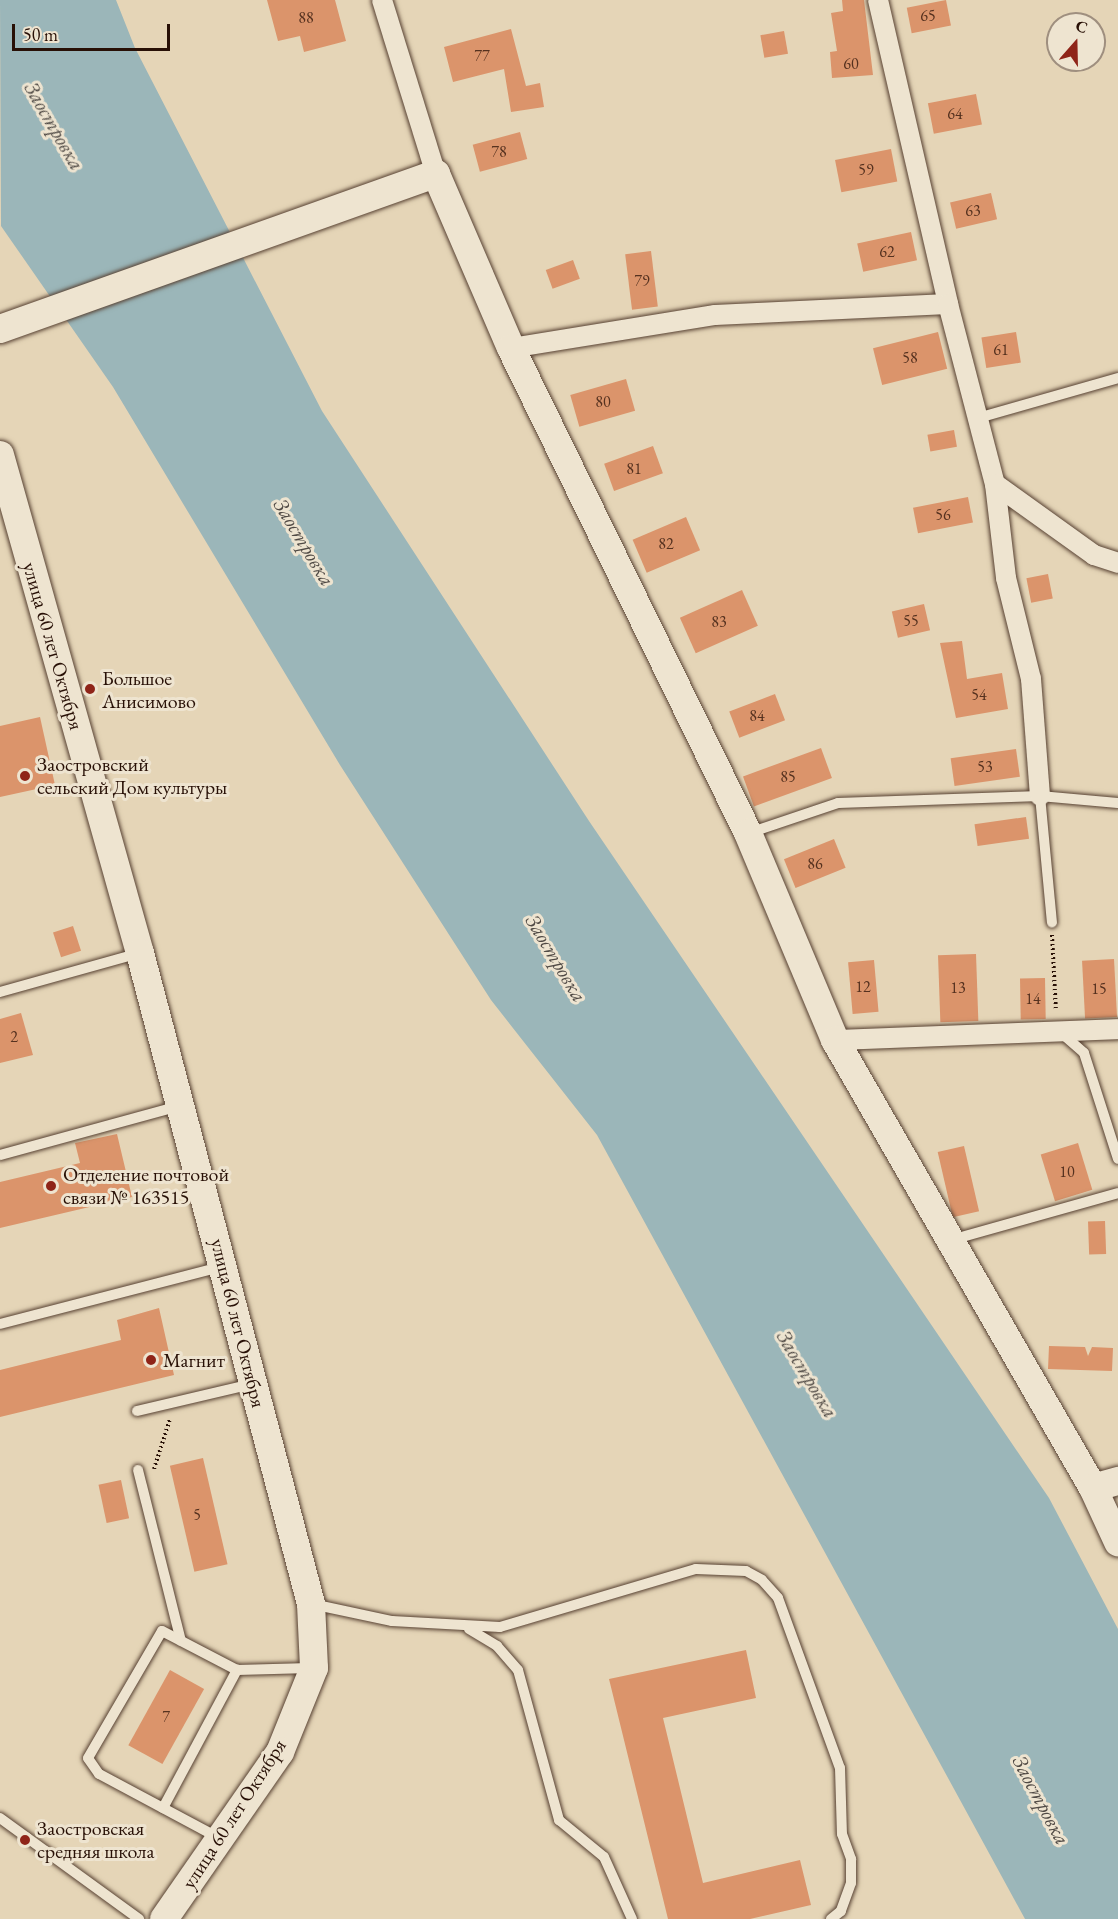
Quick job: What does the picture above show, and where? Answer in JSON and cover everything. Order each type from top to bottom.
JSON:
[{"type":"street","points":[[382,0],[436,174],[511,348],[748,833],[835,1040],[948,1241],[1105,1484],[1118,1542]]},
{"type":"street","points":[[878,0],[948,304],[995,484],[1006,578],[1031,679],[1040,796]]},
{"type":"street","points":[[0,329],[269,231],[436,174]]},
{"type":"street","points":[[511,348],[715,315],[948,304]]},
{"type":"street","name":"улица 60 лет Октября","points":[[0,455],[140,953],[311,1604],[314,1668],[280,1752],[164,1919]]},
{"type":"street","points":[[995,484],[1094,555],[1118,563]]},
{"type":"street","points":[[835,1040],[1057,1029],[1118,1029]]},
{"type":"lane","points":[[978,418],[1118,378]]},
{"type":"lane","points":[[748,833],[838,803],[1040,796],[1118,803]]},
{"type":"lane","points":[[1040,796],[1052,922]]},
{"type":"lane","points":[[0,992],[140,953]]},
{"type":"lane","points":[[1057,1029],[1084,1053],[1118,1159]]},
{"type":"lane","points":[[0,1155],[181,1106]]},
{"type":"lane","points":[[948,1241],[1118,1193]]},
{"type":"lane","points":[[0,1324],[224,1266]]},
{"type":"lane","points":[[137,1411],[252,1384]]},
{"type":"lane","points":[[138,1470],[181,1641]]},
{"type":"lane","points":[[311,1604],[392,1621],[469,1629],[500,1627],[696,1569],[746,1570],[762,1580],[778,1598],[840,1768],[841,1825],[851,1859],[851,1883],[841,1911],[831,1919]]},
{"type":"lane","points":[[469,1629],[497,1646],[518,1670],[559,1821],[604,1857],[632,1919]]},
{"type":"lane","points":[[221,1839],[99,1774],[88,1758],[162,1631],[237,1670],[314,1668]]},
{"type":"lane","points":[[163,1808],[237,1670]]},
{"type":"lane","points":[[0,1818],[139,1919]]},
{"type":"path","points":[[1052,922],[1057,1029]]},
{"type":"path","points":[[157,1482],[154,1471],[177,1400]]},
{"type":"water","name":"Заостровка","points":[[0,0],[116,0],[135,48],[322,411],[589,821],[1049,1498],[1118,1629],[1118,1919],[1025,1919],[597,1135],[491,1000],[340,765],[113,387],[1,226]]},
{"type":"building","points":[[267,0],[335,0],[346,41],[304,52],[300,36],[278,41]]},
{"type":"building","points":[[842,0],[864,0],[873,75],[832,78],[830,52],[837,51],[831,13],[843,11]]},
{"type":"building","points":[[946,0],[951,26],[912,33],[907,8]]},
{"type":"building","points":[[511,29],[526,86],[540,83],[544,107],[511,112],[504,69],[453,82],[444,47]]},
{"type":"building","points":[[784,31],[788,54],[764,58],[760,35]]},
{"type":"building","points":[[976,94],[982,124],[934,134],[928,103]]},
{"type":"building","points":[[520,132],[527,159],[480,172],[473,145]]},
{"type":"building","points":[[891,149],[897,181],[841,192],[835,160]]},
{"type":"building","points":[[991,193],[997,219],[956,229],[950,202]]},
{"type":"building","points":[[911,232],[917,260],[863,272],[857,243]]},
{"type":"building","points":[[651,251],[658,307],[632,310],[625,254]]},
{"type":"building","points":[[573,260],[580,279],[553,289],[546,270]]},
{"type":"building","points":[[938,332],[947,369],[882,385],[873,348]]},
{"type":"building","points":[[1016,332],[1021,363],[986,368],[981,337]]},
{"type":"building","points":[[626,379],[635,411],[579,427],[570,395]]},
{"type":"building","points":[[954,430],[957,447],[930,451],[927,435]]},
{"type":"building","points":[[653,446],[663,473],[614,491],[604,464]]},
{"type":"building","points":[[968,497],[973,523],[918,533],[913,508]]},
{"type":"building","points":[[686,517],[700,550],[647,573],[633,540]]},
{"type":"building","points":[[1048,574],[1053,599],[1031,603],[1026,578]]},
{"type":"building","points":[[742,590],[758,626],[696,653],[680,618]]},
{"type":"building","points":[[924,604],[930,630],[898,638],[892,611]]},
{"type":"building","points":[[962,641],[967,679],[1002,673],[1008,709],[956,718],[940,643]]},
{"type":"building","points":[[775,694],[785,720],[739,738],[729,712]]},
{"type":"building","points":[[40,717],[55,785],[0,797],[0,726]]},
{"type":"building","points":[[821,748],[832,778],[754,806],[743,776]]},
{"type":"building","points":[[1016,749],[1020,777],[955,786],[951,758]]},
{"type":"building","points":[[1026,817],[1029,839],[978,846],[975,824]]},
{"type":"building","points":[[834,839],[846,868],[796,888],[784,859]]},
{"type":"building","points":[[73,926],[81,951],[61,957],[53,932]]},
{"type":"building","points":[[976,954],[978,1021],[940,1022],[938,955]]},
{"type":"building","points":[[1114,959],[1117,1017],[1085,1019],[1082,961]]},
{"type":"building","points":[[874,960],[879,1012],[853,1014],[848,962]]},
{"type":"building","points":[[1020,978],[1045,978],[1046,1019],[1021,1019]]},
{"type":"building","points":[[21,1013],[33,1055],[0,1063],[0,1019]]},
{"type":"building","points":[[117,1134],[132,1197],[0,1228],[0,1182],[80,1163],[75,1143]]},
{"type":"building","points":[[1078,1143],[1092,1190],[1055,1201],[1041,1154]]},
{"type":"building","points":[[964,1146],[979,1211],[953,1217],[938,1152]]},
{"type":"building","points":[[1105,1221],[1106,1254],[1089,1255],[1088,1222]]},
{"type":"building","points":[[159,1308],[174,1375],[0,1417],[0,1370],[121,1340],[117,1320]]},
{"type":"building","points":[[1049,1346],[1085,1347],[1088,1356],[1092,1347],[1113,1348],[1112,1371],[1048,1369]]},
{"type":"building","points":[[203,1458],[228,1564],[194,1572],[170,1466]]},
{"type":"building","points":[[121,1480],[129,1518],[107,1523],[99,1485]]},
{"type":"building","points":[[746,1650],[756,1698],[663,1718],[703,1883],[800,1860],[811,1905],[750,1919],[668,1919],[609,1679]]},
{"type":"building","points":[[170,1670],[204,1689],[162,1764],[128,1745]]},
{"type":"place","name":"Большое Анисимово","points":[[90,689]]},
{"type":"place","name":"Заостровский сельский Дом культуры","points":[[25,776]]},
{"type":"place","name":"Отделение почтовой связи № 163515","points":[[51,1186]]},
{"type":"place","name":"Магнит","points":[[151,1360]]},
{"type":"place","name":"Заостровская средняя школа","points":[[25,1840]]}]
